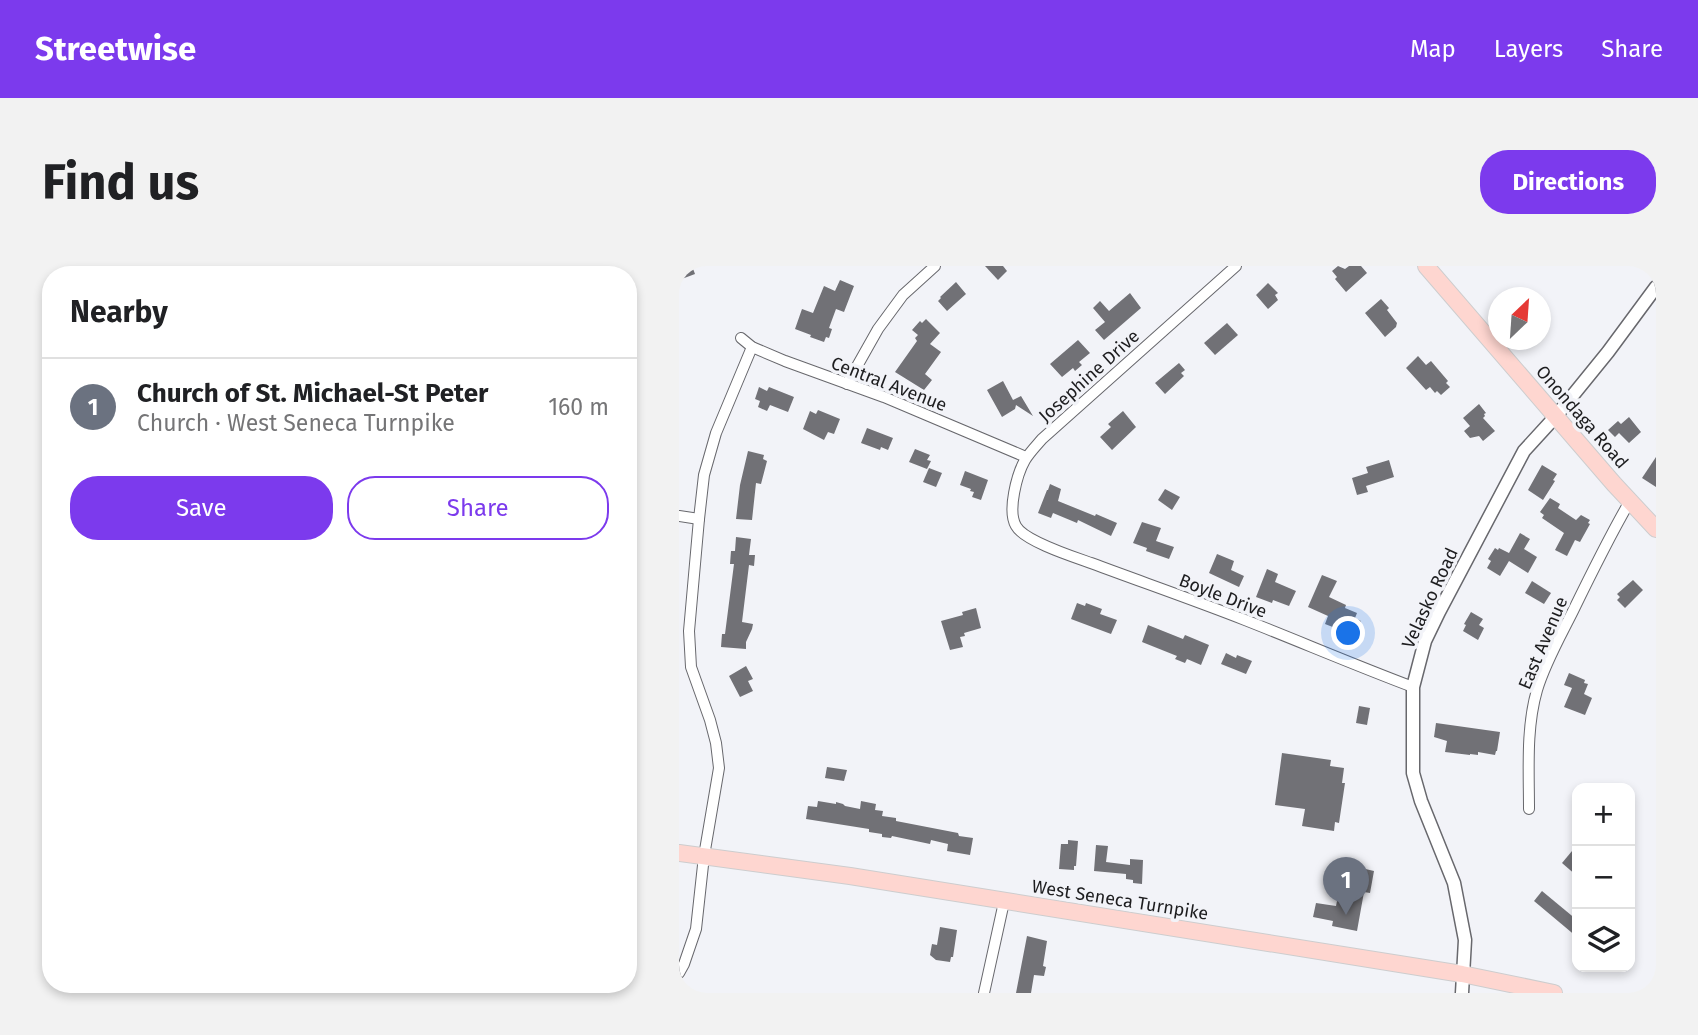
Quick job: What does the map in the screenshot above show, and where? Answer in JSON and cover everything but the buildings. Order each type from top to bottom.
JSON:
[{"type":"main road","name":"Onondaga Road","points":[[1426,266],[1656,529]]},
{"type":"main road","name":"West Seneca Turnpike","points":[[679,853],[849,876],[1462,974],[1554,993]]},
{"type":"street","points":[[847,384],[878,330],[903,295],[935,266]]},
{"type":"street","name":"Josephine Drive","points":[[1023,534],[1015,525],[1012,512],[1021,467],[1026,457],[1042,439],[1236,266]]},
{"type":"street","name":"Velasko Road","points":[[1462,993],[1465,940],[1454,883],[1420,801],[1413,773],[1413,687],[1425,641],[1524,452],[1608,352],[1656,287]]},
{"type":"street","name":"Central Avenue","points":[[741,338],[785,362],[884,397],[1026,457]]},
{"type":"street","points":[[679,973],[696,929],[704,856],[719,768],[710,720],[691,667],[689,631],[704,475],[716,433],[752,346]]},
{"type":"street","name":"East Avenue","points":[[1529,809],[1530,736],[1537,690],[1614,528],[1630,501]]},
{"type":"street","points":[[679,516],[699,519]]},
{"type":"street","name":"Boyle Drive","points":[[1023,534],[1086,561],[1413,687]]},
{"type":"street","points":[[984,993],[1004,902]]},
{"type":"place","name":"Church of St. Michael-St Peter","points":[[1346,915]]}]
